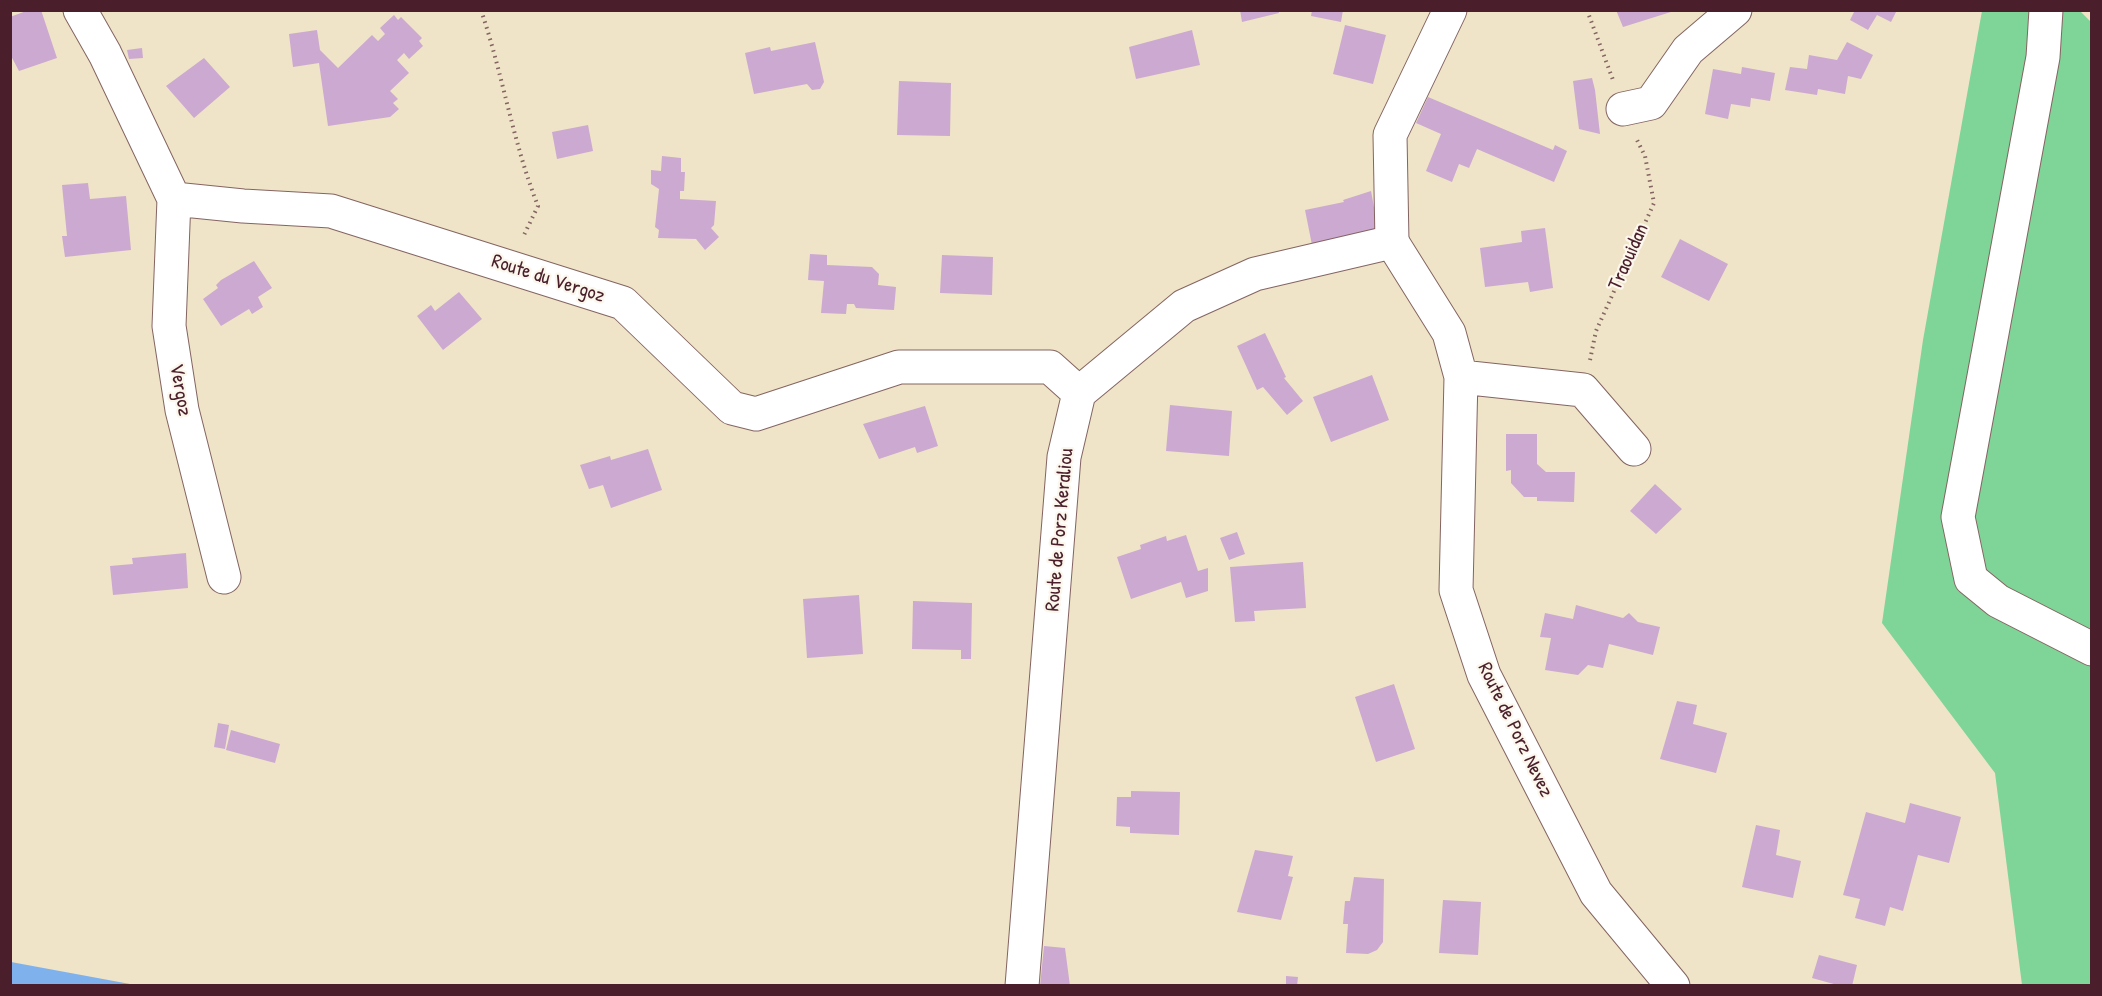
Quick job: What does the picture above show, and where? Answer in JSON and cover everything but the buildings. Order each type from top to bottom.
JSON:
[{"type":"street","points":[[80,10],[105,54],[174,199]]},
{"type":"street","points":[[1079,393],[1184,306],[1255,273],[1392,242],[1390,135],[1450,10]]},
{"type":"street","points":[[1623,109],[1651,104],[1688,50],[1735,10]]},
{"type":"street","points":[[2046,10],[2043,57],[1958,517],[1971,579],[1998,601],[2091,649]]},
{"type":"street","name":"Route du Vergoz","points":[[174,199],[243,207],[331,211],[623,303],[732,408],[756,414],[898,367],[1050,367],[1079,393]]},
{"type":"street","name":"Vergoz","points":[[174,199],[169,326],[182,410],[224,577]]},
{"type":"street","name":"Route de Porz Nevez","points":[[1392,242],[1449,333],[1461,377],[1456,590],[1485,675],[1596,893],[1673,986]]},
{"type":"street","points":[[1461,377],[1583,390],[1634,449]]},
{"type":"street","name":"Route de Porz Keraliou","points":[[1022,986],[1064,457],[1079,393]]},
{"type":"path","points":[[481,10],[497,58],[523,167],[538,206],[509,268]]},
{"type":"path","name":"Traouidan","points":[[1583,390],[1596,331],[1654,202],[1645,156],[1623,109],[1587,10]]},
{"type":"green space","points":[[1982,11],[2080,11],[2092,23],[2091,985],[2022,985],[1995,773],[1882,623],[1923,340]]},
{"type":"water","points":[[11,962],[130,984],[157,985],[11,985]]}]
